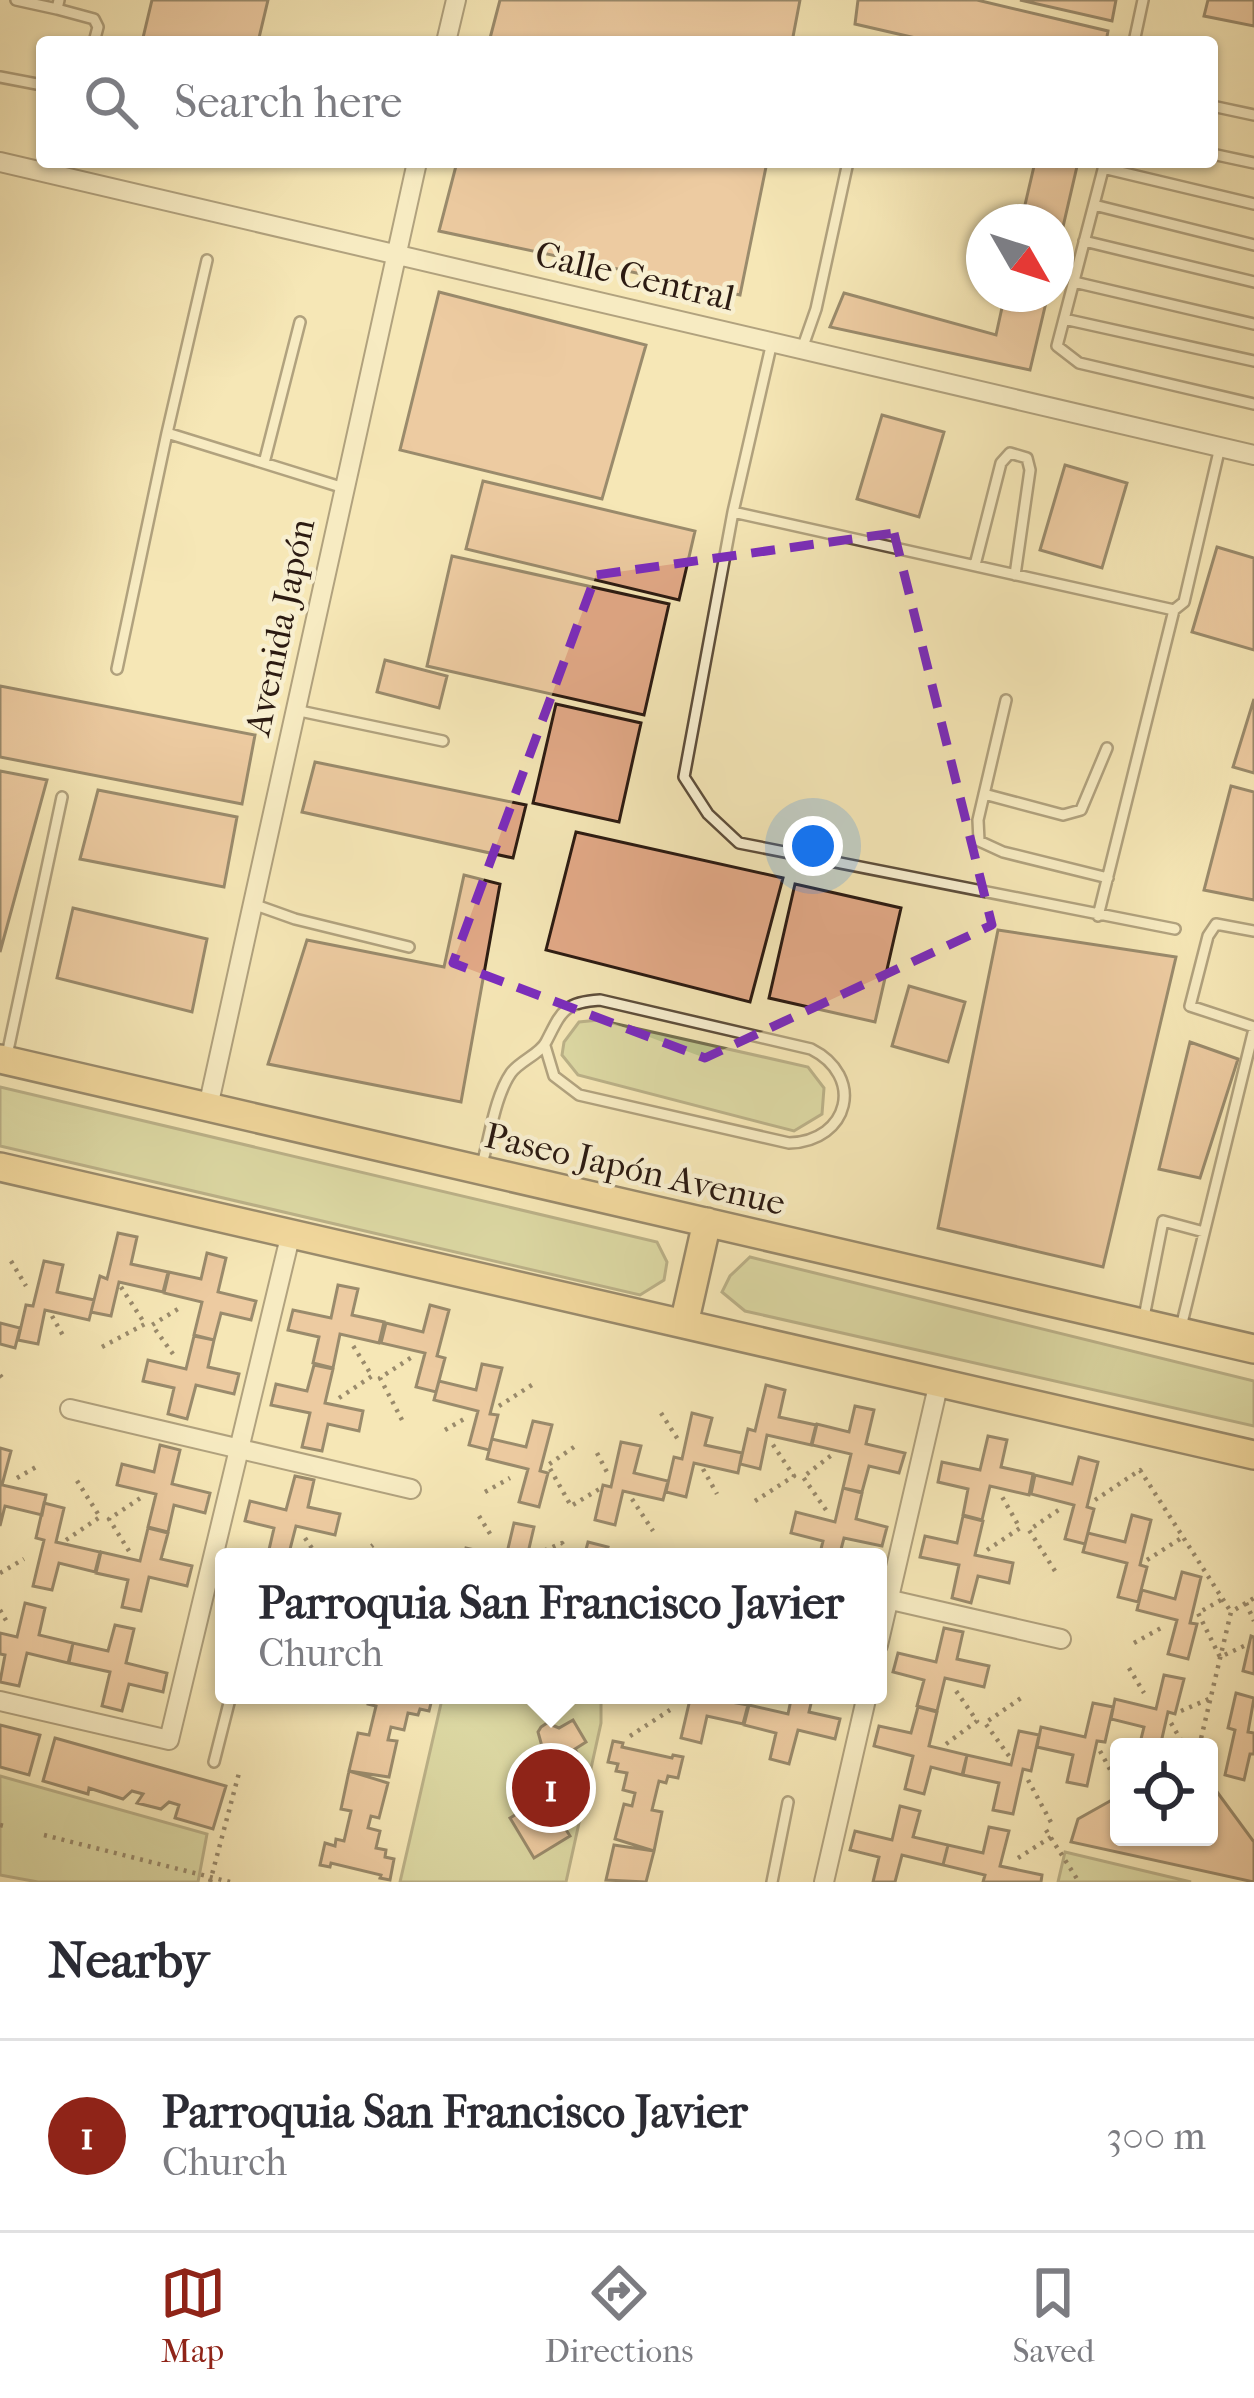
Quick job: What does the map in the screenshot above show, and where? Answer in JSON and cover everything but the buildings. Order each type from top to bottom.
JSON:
[{"type":"main road","name":"Paseo Japón Avenue","points":[[3,1059],[1254,1349]]},
{"type":"main road","points":[[0,1167],[1254,1455]]},
{"type":"main road","points":[[684,1324],[707,1222]]},
{"type":"street","points":[[447,36],[456,0]]},
{"type":"street","name":"Calle Central","points":[[0,162],[1254,454]]},
{"type":"street","name":"Avenida Japón","points":[[208,1107],[416,168]]},
{"type":"street","points":[[215,1548],[290,1233]]},
{"type":"street","points":[[887,1583],[939,1382]]},
{"type":"street","points":[[70,1409],[411,1489]]},
{"type":"street","points":[[0,1701],[169,1740],[215,1548]]},
{"type":"street","points":[[887,1599],[1060,1639]]},
{"type":"street","points":[[824,1882],[864,1704]]},
{"type":"lane","points":[[16,0],[58,5],[94,19],[96,36]]},
{"type":"lane","points":[[1135,36],[1143,0]]},
{"type":"lane","points":[[0,76],[36,84]]},
{"type":"lane","points":[[1218,107],[1254,115]]},
{"type":"lane","points":[[1218,155],[1254,163]]},
{"type":"lane","points":[[802,349],[816,309],[847,168]]},
{"type":"lane","points":[[1074,278],[1103,168]]},
{"type":"lane","points":[[1116,168],[1254,204]]},
{"type":"lane","points":[[1094,205],[1254,244]]},
{"type":"lane","points":[[1084,241],[1254,281]]},
{"type":"lane","points":[[117,670],[207,260]]},
{"type":"lane","points":[[1074,282],[1254,325]]},
{"type":"lane","points":[[1066,312],[1057,346],[1079,363],[1254,404]]},
{"type":"lane","points":[[1064,319],[1254,361]]},
{"type":"lane","points":[[264,463],[300,322]]},
{"type":"lane","points":[[772,342],[733,512],[684,778],[708,814],[739,844],[1175,929]]},
{"type":"lane","points":[[167,433],[344,488]]},
{"type":"lane","points":[[1098,916],[1174,610],[1184,602],[1220,447]]},
{"type":"lane","points":[[974,565],[1001,463],[1010,454],[1027,458],[1030,470],[1015,575]]},
{"type":"lane","points":[[733,512],[1174,610]]},
{"type":"lane","points":[[1006,700],[984,794],[979,841],[1003,852],[1108,878]]},
{"type":"lane","points":[[295,710],[443,741]]},
{"type":"lane","points":[[984,794],[1063,815],[1081,810],[1107,748]]},
{"type":"lane","points":[[3,1059],[62,796]]},
{"type":"lane","points":[[253,904],[409,946]]},
{"type":"lane","points":[[1180,1332],[1254,1028],[1190,1006],[1208,936],[1216,924],[1254,932]]},
{"type":"lane","points":[[480,1170],[508,1076],[545,1046],[549,1030],[570,1006],[600,1000],[811,1049],[836,1067],[844,1097],[841,1113],[820,1137],[790,1143],[579,1095],[554,1076],[545,1046]]},
{"type":"lane","points":[[1143,1324],[1163,1221],[1204,1232]]},
{"type":"lane","points":[[214,1762],[229,1704]]},
{"type":"lane","points":[[772,1882],[788,1802]]},
{"type":"path","points":[[10,1261],[26,1286]]},
{"type":"path","points":[[102,1347],[145,1324],[121,1287]]},
{"type":"path","points":[[172,1354],[152,1324],[178,1309]]},
{"type":"path","points":[[52,1316],[65,1339]]},
{"type":"path","points":[[339,1398],[372,1376],[352,1344]]},
{"type":"path","points":[[402,1420],[380,1378],[415,1355]]},
{"type":"path","points":[[499,1406],[535,1383]]},
{"type":"path","points":[[661,1413],[679,1441]]},
{"type":"path","points":[[446,1430],[464,1419]]},
{"type":"path","points":[[754,1501],[794,1476],[771,1442]]},
{"type":"path","points":[[574,1447],[548,1465],[571,1506],[601,1488]]},
{"type":"path","points":[[597,1453],[608,1474]]},
{"type":"path","points":[[826,1510],[803,1477],[833,1454]]},
{"type":"path","points":[[16,1478],[36,1467]]},
{"type":"path","points":[[703,1469],[717,1494]]},
{"type":"path","points":[[1095,1501],[1140,1470],[1231,1612]]},
{"type":"path","points":[[66,1540],[100,1517],[74,1476]]},
{"type":"path","points":[[485,1492],[509,1478]]},
{"type":"path","points":[[987,1550],[1020,1528],[1001,1495]]},
{"type":"path","points":[[129,1551],[109,1519],[142,1497]]},
{"type":"path","points":[[632,1499],[653,1531]]},
{"type":"path","points":[[1055,1571],[1029,1530],[1063,1507]]},
{"type":"path","points":[[479,1516],[492,1537]]},
{"type":"path","points":[[1147,1560],[1183,1537]]},
{"type":"path","points":[[305,1538],[312,1548]]},
{"type":"path","points":[[369,1548],[373,1545]]},
{"type":"path","points":[[0,1574],[23,1558]]},
{"type":"path","points":[[1201,1738],[1231,1612],[1254,1598]]},
{"type":"path","points":[[1220,1657],[1198,1613],[1222,1599]]},
{"type":"path","points":[[1246,1603],[1254,1621]]},
{"type":"path","points":[[0,1610],[7,1622]]},
{"type":"path","points":[[1134,1643],[1161,1628]]},
{"type":"path","points":[[1220,1657],[1244,1646]]},
{"type":"path","points":[[1129,1668],[1144,1693]]},
{"type":"path","points":[[946,1744],[976,1721],[954,1688]]},
{"type":"path","points":[[1009,1756],[986,1723],[1024,1696]]},
{"type":"path","points":[[1180,1711],[1211,1698]]},
{"type":"path","points":[[630,1736],[670,1710]]},
{"type":"path","points":[[1171,1723],[1180,1738]]},
{"type":"path","points":[[1100,1751],[1110,1769]]},
{"type":"path","points":[[211,1880],[238,1773]]},
{"type":"path","points":[[1028,1780],[1079,1882]]},
{"type":"path","points":[[1018,1858],[1050,1831]]},
{"type":"path","points":[[44,1835],[230,1882]]},
{"type":"highlighted area","points":[[894,533],[992,925],[705,1058],[453,963],[596,575]]},
{"type":"green space","points":[[599,1020],[808,1067],[824,1088],[822,1114],[794,1131],[578,1075],[562,1055],[564,1042],[579,1022]]},
{"type":"green space","points":[[0,1087],[657,1242],[667,1262],[664,1280],[640,1295],[0,1146]]},
{"type":"green space","points":[[750,1257],[1254,1381],[1254,1426],[745,1311],[722,1292],[730,1276]]},
{"type":"green space","points":[[441,1704],[601,1704],[601,1723],[566,1882],[400,1882]]},
{"type":"green space","points":[[0,1776],[207,1834],[198,1882],[38,1882],[0,1875]]},
{"type":"green space","points":[[1065,1852],[1191,1882],[1058,1882]]},
{"type":"place","name":"Parroquia San Francisco Javier","points":[[551,1788]]}]
